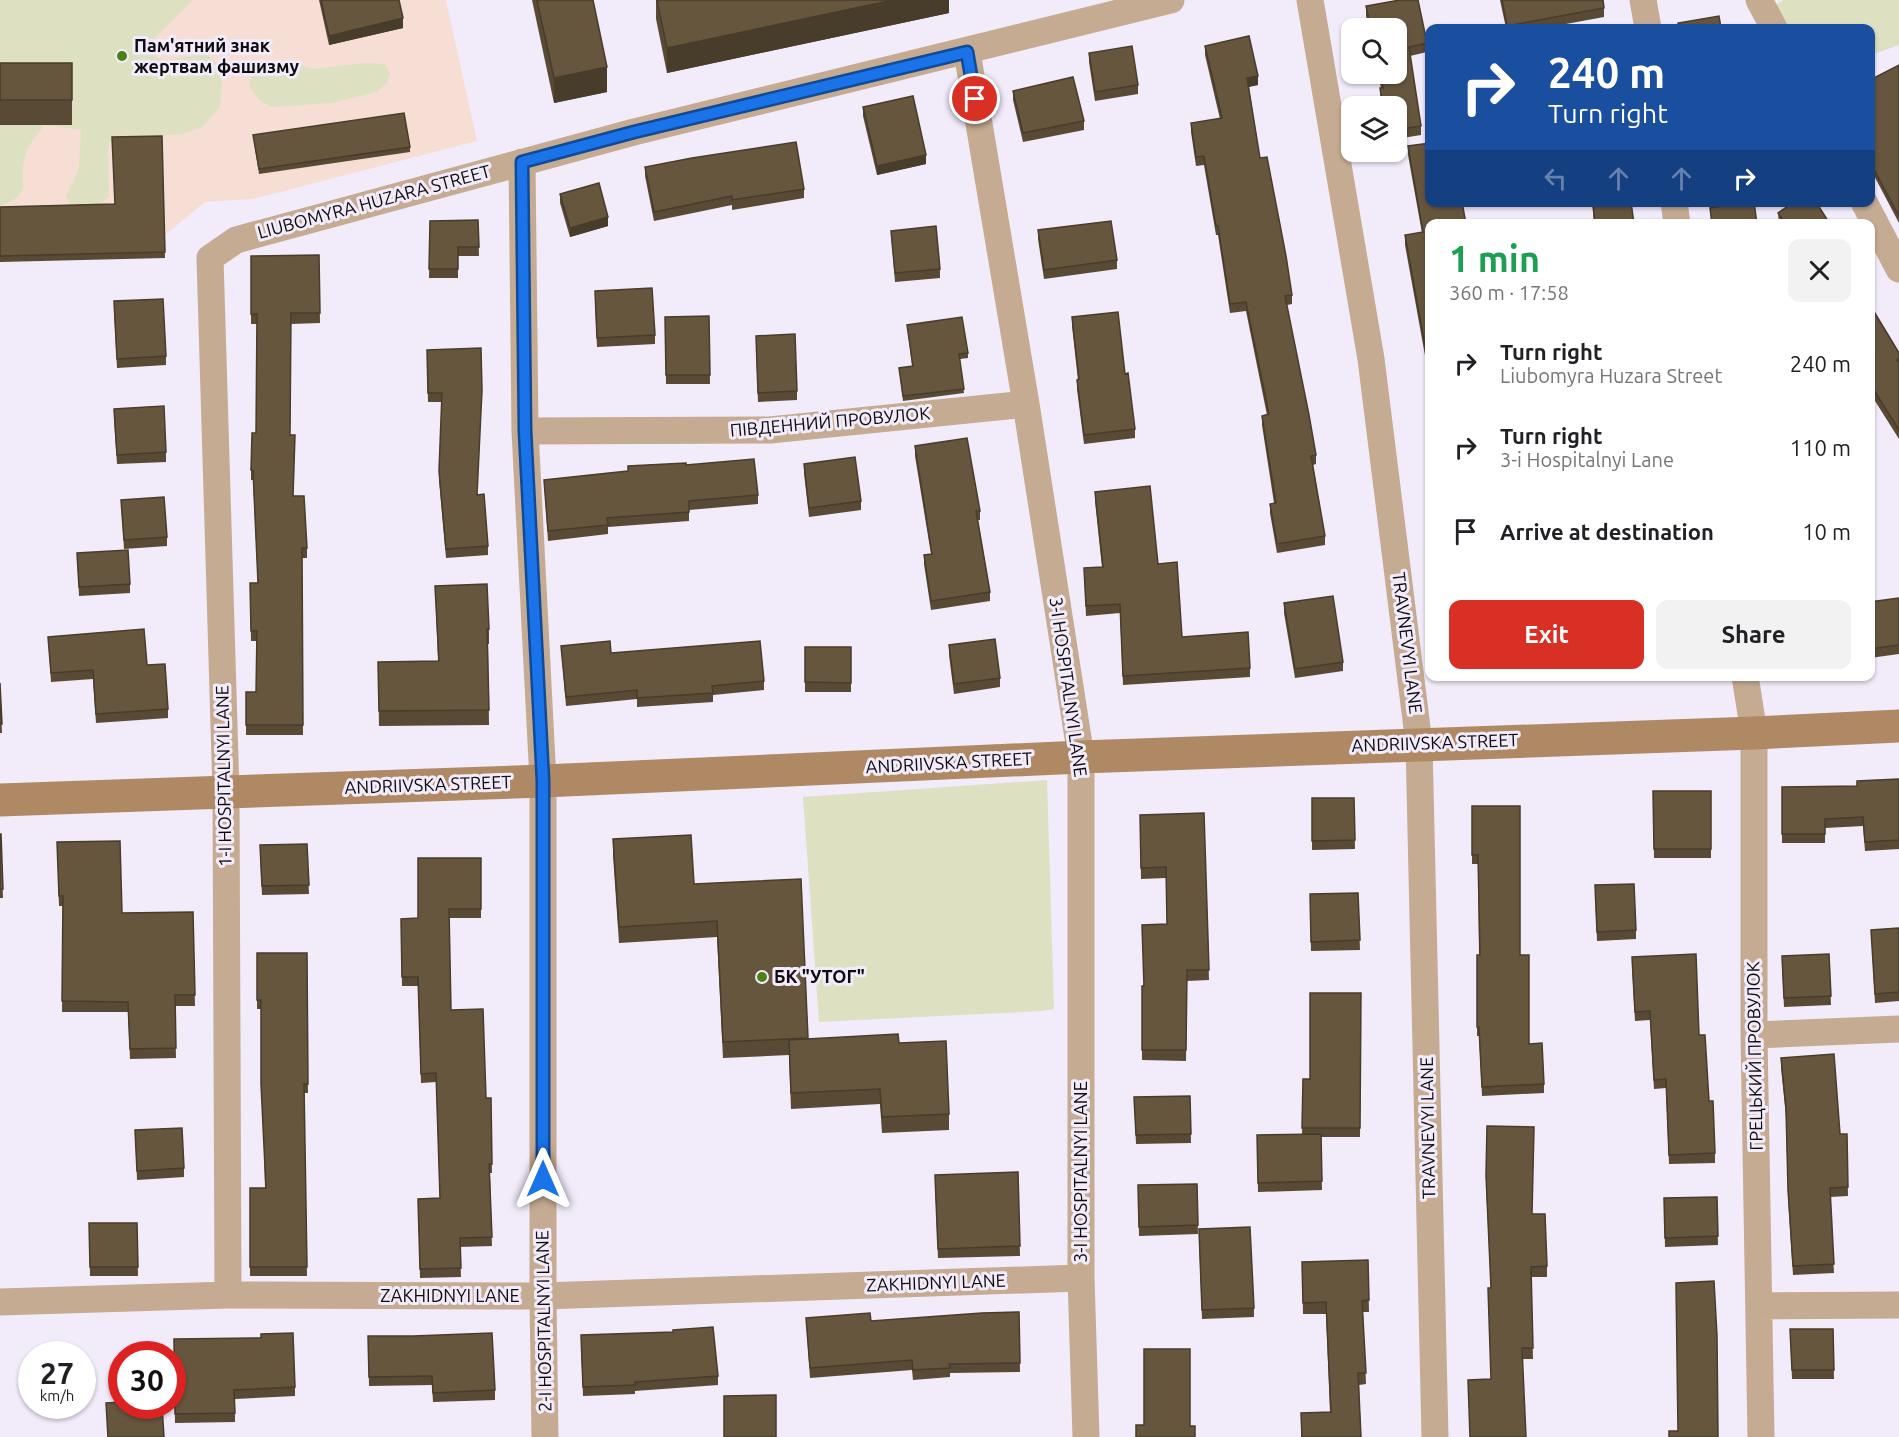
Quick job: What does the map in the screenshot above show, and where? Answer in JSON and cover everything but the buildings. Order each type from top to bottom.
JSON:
[{"type":"street","name":"LIUBOMYRA HUZARA STREET","points":[[210,258],[236,240],[522,162],[634,132],[967,52],[1171,0]]},
{"type":"street","name":"TRAVNEVYI LANE","points":[[1310,0],[1371,359],[1419,744],[1434,1437]]},
{"type":"street","points":[[1643,0],[1646,24]]},
{"type":"street","points":[[1759,0],[1772,24]]},
{"type":"street","name":"3-I HOSPITALNYI LANE","points":[[967,52],[1026,404],[1081,757],[1081,1278],[1086,1437]]},
{"type":"street","name":"2-I HOSPITALNYI LANE","points":[[522,162],[525,431],[543,781],[545,1437]]},
{"type":"street","points":[[1875,223],[1899,269]]},
{"type":"street","name":"1-I HOSPITALNYI LANE","points":[[210,258],[226,792],[228,1295]]},
{"type":"street","name":"ПІВДЕННИЙ ПРОВУЛОК","points":[[525,431],[770,430],[1026,404]]},
{"type":"street","name":"ГРЕЦЬКИЙ ПРОВУЛОК","points":[[1746,681],[1754,733],[1754,1035],[1761,1437]]},
{"type":"street","name":"ANDRIIVSKA STREET","points":[[0,800],[543,781],[1081,757],[1899,726]]},
{"type":"street","points":[[1754,1035],[1899,1029]]},
{"type":"street","name":"ZAKHIDNYI LANE","points":[[0,1302],[228,1295],[543,1296],[1081,1278]]},
{"type":"street","points":[[1759,1306],[1899,1305]]},
{"type":"shaded area","points":[[0,0],[446,0],[477,141],[253,199],[205,202],[165,235],[0,262]]},
{"type":"green space","points":[[0,0],[193,0],[154,39],[152,48],[157,58],[167,60],[206,53],[219,65],[222,84],[220,107],[201,128],[181,134],[116,139],[110,142],[108,149],[109,197],[94,207],[72,206],[66,197],[79,168],[81,130],[44,125],[26,153],[22,191],[11,201],[0,206]]},
{"type":"green space","points":[[1783,0],[1899,0],[1899,45],[1875,54],[1875,24],[1762,24],[1771,8]]},
{"type":"green space","points":[[275,61],[295,63],[312,69],[366,63],[385,64],[390,73],[387,83],[377,92],[332,103],[271,107],[259,100],[249,86],[252,74]]},
{"type":"green space","points":[[1047,780],[1054,1009],[819,1022],[803,797]]},
{"type":"place","name":"Пам'ятний знак жертвам фашизму","points":[[122,56]]},
{"type":"place","name":"БК \"УТОГ\"","points":[[762,977]]},
{"type":"route","points":[[543,1179],[543,781],[525,431],[522,162],[634,132],[967,52],[975,99]]}]
